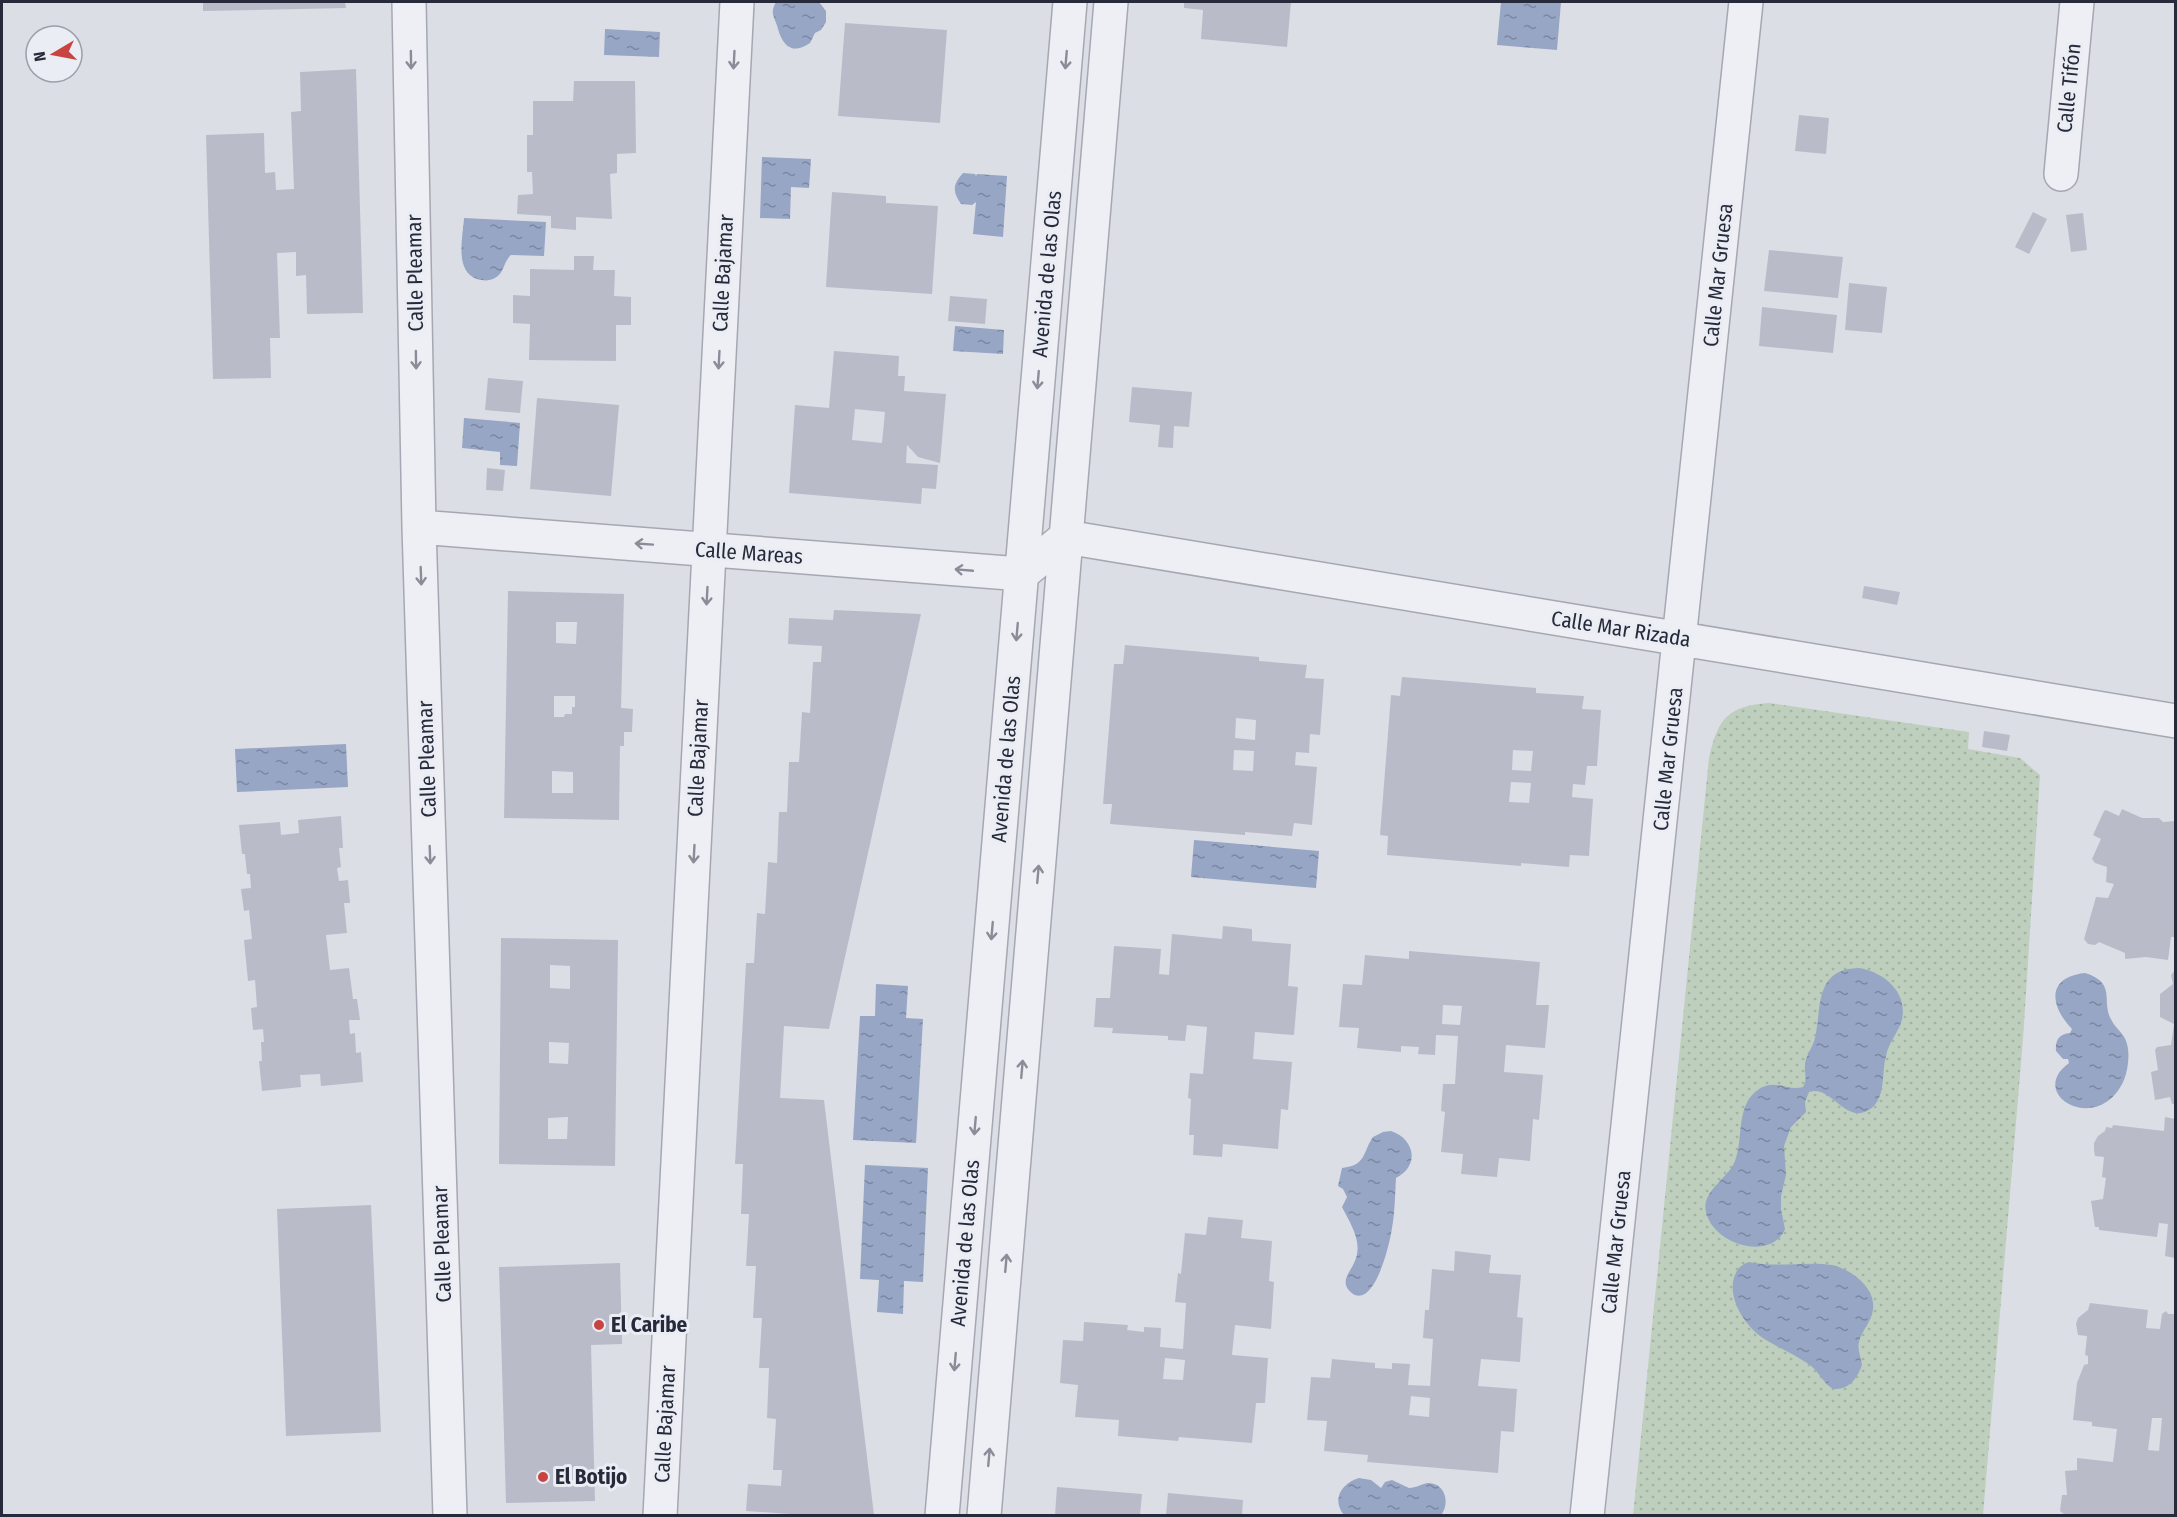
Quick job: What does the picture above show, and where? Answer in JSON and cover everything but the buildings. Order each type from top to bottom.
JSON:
[{"type":"street","name":"Calle Pleamar","points":[[409,2],[419,527],[450,1515]]},
{"type":"street","name":"Calle Bajamar","points":[[660,1515],[737,2]]},
{"type":"street","name":"Avenida de las Olas","points":[[942,1515],[1070,2]]},
{"type":"street","name":"Avenida de las Olas","points":[[984,1515],[1111,2]]},
{"type":"street","name":"Calle Mar Gruesa","points":[[1587,1515],[1681,639],[1746,2]]},
{"type":"street","name":"Calle Tifón","points":[[2061,174],[2077,2]]},
{"type":"street","name":"Calle Mareas","points":[[419,527],[1022,574]]},
{"type":"street","points":[[1022,574],[1066,537]]},
{"type":"street","name":"Calle Mar Rizada","points":[[1066,537],[2175,721]]},
{"type":"green space","points":[[1769,703],[1969,732],[1968,749],[2020,758],[2040,775],[2023,1039],[1983,1515],[1633,1516],[1709,758],[1716,733],[1727,717],[1744,707]]},
{"type":"water","points":[[776,2],[819,2],[826,11],[826,22],[821,30],[815,33],[810,43],[804,47],[789,47],[780,35],[773,15]]},
{"type":"water","points":[[1501,2],[1561,2],[1557,50],[1497,45]]},
{"type":"water","points":[[605,29],[660,32],[659,57],[604,55]]},
{"type":"water","points":[[762,157],[811,159],[809,188],[791,187],[790,219],[760,218]]},
{"type":"water","points":[[963,173],[976,176],[977,174],[1007,176],[1003,237],[973,234],[976,202],[972,205],[961,204],[955,191],[957,181]]},
{"type":"water","points":[[464,218],[546,222],[544,256],[511,255],[501,273],[495,278],[477,279],[465,269],[463,261]]},
{"type":"water","points":[[955,326],[1004,330],[1003,354],[953,351]]},
{"type":"water","points":[[464,418],[520,423],[517,466],[500,465],[500,452],[462,448]]},
{"type":"water","points":[[346,744],[348,787],[237,792],[235,749]]},
{"type":"water","points":[[1194,840],[1319,851],[1316,888],[1191,877]]},
{"type":"water","points":[[1859,968],[1878,974],[1886,980],[1899,994],[1902,1003],[1901,1023],[1887,1052],[1878,1101],[1867,1111],[1851,1112],[1824,1093],[1809,1092],[1805,1102],[1806,1112],[1791,1127],[1784,1146],[1786,1175],[1781,1196],[1781,1209],[1785,1229],[1778,1239],[1768,1245],[1756,1247],[1731,1241],[1711,1224],[1706,1205],[1711,1191],[1727,1174],[1735,1161],[1746,1104],[1751,1096],[1765,1086],[1803,1087],[1806,1078],[1806,1061],[1815,1038],[1820,1002],[1827,982],[1844,970]]},
{"type":"water","points":[[2085,973],[2095,977],[2105,988],[2109,1014],[2126,1040],[2128,1058],[2124,1080],[2113,1097],[2099,1106],[2084,1108],[2071,1105],[2060,1097],[2056,1087],[2058,1075],[2069,1063],[2068,1059],[2063,1059],[2056,1051],[2056,1044],[2060,1036],[2070,1033],[2072,1029],[2059,1011],[2056,994],[2058,986],[2064,980]]},
{"type":"water","points":[[876,984],[908,986],[906,1018],[923,1019],[916,1143],[853,1140],[860,1016],[875,1016]]},
{"type":"water","points":[[1391,1131],[1405,1140],[1412,1153],[1411,1160],[1404,1173],[1396,1178],[1392,1228],[1381,1270],[1369,1290],[1363,1295],[1355,1295],[1348,1289],[1346,1282],[1357,1256],[1357,1241],[1342,1207],[1347,1197],[1343,1189],[1338,1186],[1342,1168],[1360,1161],[1373,1137]]},
{"type":"water","points":[[865,1165],[928,1168],[923,1282],[904,1281],[903,1314],[877,1312],[879,1280],[860,1279]]},
{"type":"water","points":[[1749,1262],[1832,1265],[1847,1271],[1861,1281],[1871,1294],[1873,1309],[1859,1342],[1862,1365],[1852,1383],[1844,1388],[1833,1389],[1810,1365],[1766,1340],[1747,1323],[1734,1299],[1733,1282],[1738,1269]]},
{"type":"water","points":[[1359,1478],[1371,1480],[1381,1488],[1385,1482],[1392,1480],[1409,1488],[1428,1483],[1434,1484],[1439,1486],[1445,1495],[1444,1510],[1441,1515],[1344,1515],[1338,1503],[1340,1492],[1353,1480]]},
{"type":"place","name":"El Caribe","points":[[599,1325]]},
{"type":"place","name":"El Botijo","points":[[543,1477]]}]
